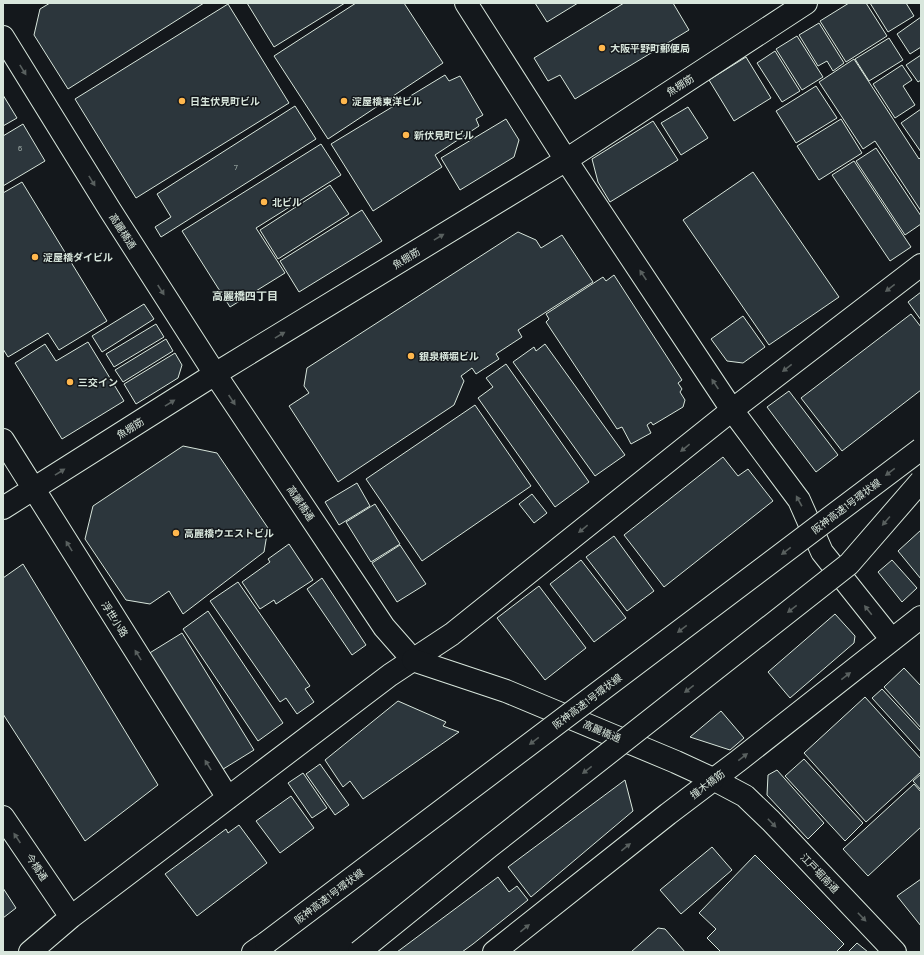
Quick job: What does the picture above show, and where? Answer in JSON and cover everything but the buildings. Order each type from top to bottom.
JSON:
[{"type":"main road","points":[[466,3],[566,160],[732,410],[799,500],[822,552],[892,640]]},
{"type":"main road","name":"魚棚筋","points":[[3,508],[215,374],[566,160],[806,3]]},
{"type":"main road","name":"高麗橋通","points":[[3,37],[110,210],[215,374],[384,627],[413,660],[506,691],[676,762],[745,796]]},
{"type":"main road","points":[[30,952],[71,917],[390,675],[452,634],[732,410],[921,265]]},
{"type":"main road","name":"浮世小路","points":[[3,440],[228,798]]},
{"type":"main road","name":"阪神高速1号環状線","points":[[258,949],[921,449]]},
{"type":"main road","points":[[359,952],[489,847],[849,564],[921,481]]},
{"type":"main road","name":"撞木橋筋","points":[[494,952],[921,617]]},
{"type":"main road","name":"江戸堀南通","points":[[745,796],[895,952]]},
{"type":"main road","name":"今橋通","points":[[3,817],[71,917]]},
{"type":"place","name":"大阪平野町郵便局","points":[[602,48]]},
{"type":"place","name":"日生伏見町ビル","points":[[182,101]]},
{"type":"place","name":"淀屋橋東洋ビル","points":[[344,101]]},
{"type":"place","name":"新伏見町ビル","points":[[406,135]]},
{"type":"place","name":"北ビル","points":[[264,202]]},
{"type":"place","name":"淀屋橋ダイビル","points":[[35,257]]},
{"type":"place","name":"銀泉横堀ビル","points":[[411,356]]},
{"type":"place","name":"三交イン","points":[[70,382]]},
{"type":"place","name":"高麗橋ウエストビル","points":[[176,533]]},
{"type":"district","name":"高麗橋四丁目","points":[[245,296]]}]
